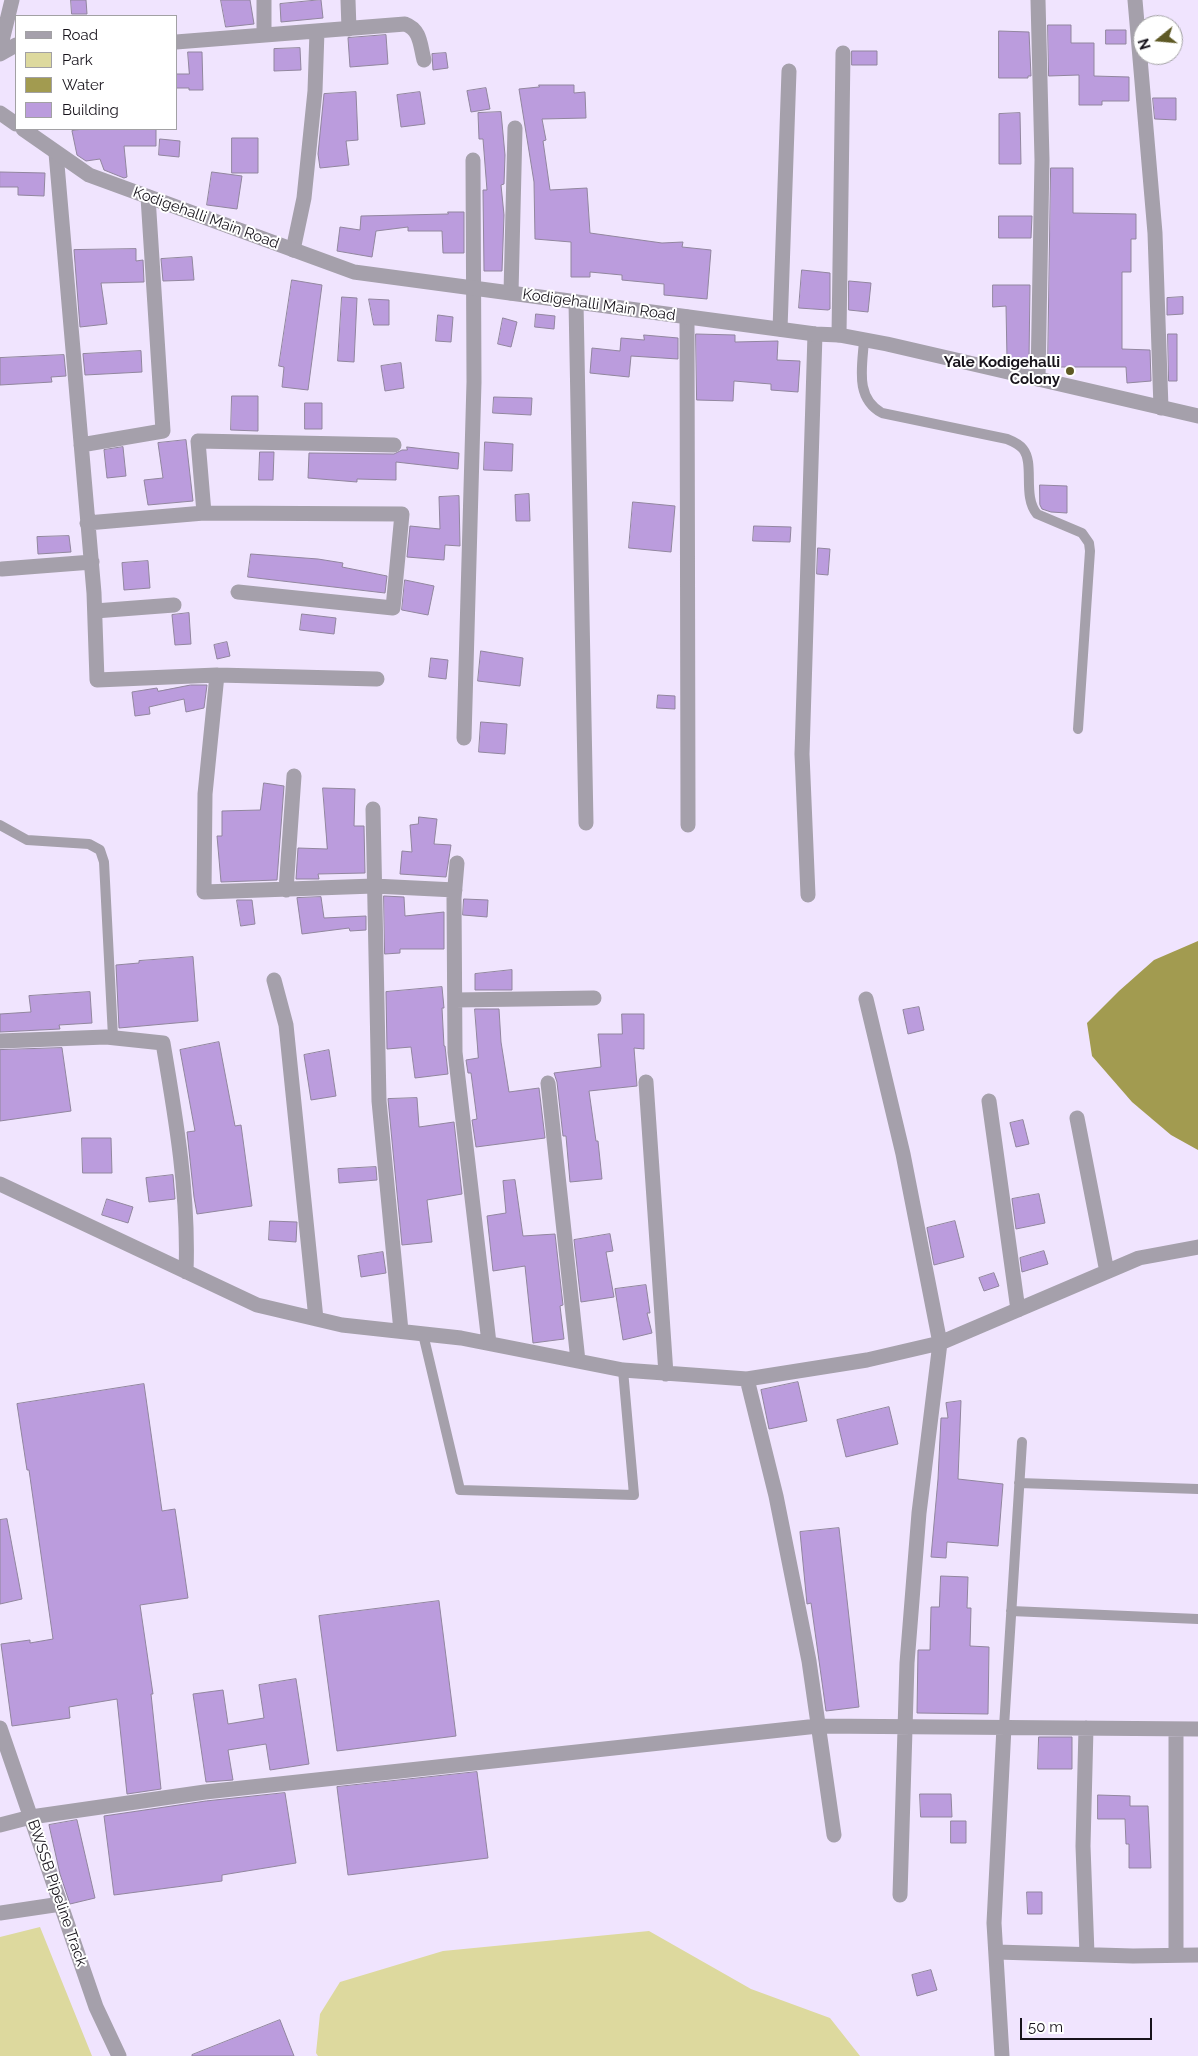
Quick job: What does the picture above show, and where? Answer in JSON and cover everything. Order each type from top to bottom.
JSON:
[{"type":"street","points":[[0,48],[12,0]]},
{"type":"street","points":[[264,0],[264,35]]},
{"type":"street","points":[[348,0],[349,29]]},
{"type":"street","points":[[1038,0],[1042,160],[1038,379]]},
{"type":"street","points":[[1135,0],[1155,233],[1161,408]]},
{"type":"street","points":[[178,42],[212,41],[405,24],[412,26],[417,32],[424,60]]},
{"type":"street","points":[[293,250],[304,198],[315,91],[317,31]]},
{"type":"street","points":[[0,54],[15,46]]},
{"type":"street","points":[[839,335],[843,53]]},
{"type":"street","points":[[780,329],[789,71]]},
{"type":"street","points":[[0,113],[15,123]]},
{"type":"street","points":[[511,293],[515,128]]},
{"type":"street","name":"Kodigehalli Main Road","points":[[24,130],[89,176],[354,272],[815,334],[839,335],[888,344],[1198,416]]},
{"type":"street","points":[[56,152],[87,523],[92,562],[97,680],[217,676],[377,679]]},
{"type":"street","points":[[464,738],[474,382],[473,160]]},
{"type":"street","points":[[81,445],[163,431],[148,197]]},
{"type":"street","points":[[576,302],[586,823]]},
{"type":"street","points":[[687,317],[688,825]]},
{"type":"street","points":[[808,895],[802,754],[815,334]]},
{"type":"street","points":[[204,513],[198,440],[394,445]]},
{"type":"street","points":[[87,523],[204,513],[402,514],[393,608],[238,592]]},
{"type":"street","points":[[2,569],[92,562]]},
{"type":"street","points":[[95,611],[174,605]]},
{"type":"street","points":[[217,676],[205,794],[204,892],[374,886],[455,890]]},
{"type":"street","points":[[286,890],[294,776]]},
{"type":"street","points":[[373,808],[379,1101],[401,1331]]},
{"type":"street","points":[[457,863],[455,890],[455,1052],[489,1343]]},
{"type":"street","points":[[274,980],[286,1025],[316,1319]]},
{"type":"street","points":[[455,1000],[594,998]]},
{"type":"street","points":[[866,999],[904,1154],[940,1342],[919,1513],[907,1663],[900,1895]]},
{"type":"street","points":[[0,1041],[112,1037],[163,1043],[179,1136],[188,1232],[186,1272]]},
{"type":"street","points":[[646,1082],[666,1374]]},
{"type":"street","points":[[548,1083],[578,1361]]},
{"type":"street","points":[[989,1101],[1018,1310]]},
{"type":"street","points":[[1077,1118],[1108,1272]]},
{"type":"street","points":[[0,1184],[256,1305],[342,1325],[461,1338],[623,1370],[747,1379],[867,1360],[940,1342],[1139,1258],[1198,1248]]},
{"type":"street","points":[[747,1379],[776,1496],[809,1661],[834,1835]]},
{"type":"street","points":[[0,1825],[31,1817],[206,1792],[818,1726],[1198,1729]]},
{"type":"street","points":[[1002,2056],[994,1923],[1004,1727]]},
{"type":"street","points":[[1086,1728],[1083,1846],[1087,1954]]},
{"type":"street","points":[[1176,1729],[1176,1955]]},
{"type":"street","name":"BWSSB Pipeline Track","points":[[1,1732],[96,2007],[119,2056]]},
{"type":"street","points":[[0,1913],[61,1904]]},
{"type":"street","points":[[996,1952],[1198,1955]]},
{"type":"lane","points":[[864,341],[863,390],[869,404],[874,409],[882,413],[1007,439],[1020,446],[1027,456],[1030,499],[1034,510],[1037,514],[1082,533],[1086,537],[1090,551],[1078,729]]},
{"type":"lane","points":[[0,825],[27,840],[89,844],[100,850],[104,862],[112,1037]]},
{"type":"lane","points":[[424,1334],[460,1490],[634,1495],[623,1370]]},
{"type":"lane","points":[[1004,1727],[1022,1442]]},
{"type":"lane","points":[[1020,1482],[1198,1488]]},
{"type":"lane","points":[[1011,1611],[1198,1620]]},
{"type":"green space","points":[[40,1927],[92,2056],[0,2056],[0,1937]]},
{"type":"green space","points":[[649,1931],[751,1989],[830,2018],[860,2056],[318,2056],[316,2053],[320,2014],[340,1982],[443,1951]]},
{"type":"water","points":[[1198,941],[1198,1150],[1171,1135],[1132,1102],[1092,1056],[1087,1023],[1154,960]]},
{"type":"building","points":[[71,0],[86,0],[87,14],[72,14]]},
{"type":"building","points":[[221,0],[250,0],[254,24],[226,27]]},
{"type":"building","points":[[321,0],[323,18],[281,22],[280,4]]},
{"type":"building","points":[[1048,25],[1071,25],[1071,43],[1094,43],[1094,76],[1129,77],[1129,101],[1102,101],[1102,105],[1079,105],[1079,75],[1049,76]]},
{"type":"building","points":[[1106,30],[1126,30],[1126,44],[1106,44]]},
{"type":"building","points":[[999,31],[1029,32],[1031,76],[1028,76],[1028,78],[999,78]]},
{"type":"building","points":[[386,35],[388,64],[350,67],[348,38]]},
{"type":"building","points":[[300,48],[301,70],[274,71],[274,49]]},
{"type":"building","points":[[852,51],[877,51],[877,65],[852,65]]},
{"type":"building","points":[[188,52],[202,52],[203,90],[178,88],[178,74],[189,74]]},
{"type":"building","points":[[446,53],[448,68],[433,70],[432,54]]},
{"type":"building","points":[[539,85],[574,85],[574,93],[585,92],[586,118],[542,119],[546,140],[543,141],[550,190],[587,188],[590,233],[662,243],[683,242],[682,247],[711,250],[707,299],[664,295],[664,284],[622,280],[622,275],[590,272],[590,277],[571,277],[571,242],[535,239],[534,182],[519,89],[539,87]]},
{"type":"building","points":[[486,88],[490,109],[471,112],[467,91]]},
{"type":"building","points":[[356,92],[358,140],[346,141],[349,165],[320,168],[318,154],[324,94]]},
{"type":"building","points":[[420,92],[425,124],[401,127],[397,95]]},
{"type":"building","points":[[1153,98],[1176,98],[1176,120],[1155,119]]},
{"type":"building","points":[[501,112],[505,155],[504,184],[501,185],[504,215],[502,271],[484,271],[483,190],[487,190],[483,139],[479,139],[478,113]]},
{"type":"building","points":[[1020,113],[1021,164],[999,164],[999,114]]},
{"type":"building","points":[[156,130],[156,146],[124,146],[127,177],[124,178],[104,170],[100,159],[86,161],[77,155],[72,131]]},
{"type":"building","points":[[232,138],[258,138],[258,173],[232,173]]},
{"type":"building","points":[[160,139],[180,141],[179,157],[159,155]]},
{"type":"building","points":[[1051,168],[1073,168],[1073,213],[1136,214],[1136,239],[1131,239],[1131,272],[1122,272],[1122,349],[1150,350],[1151,381],[1127,383],[1126,367],[1048,367]]},
{"type":"building","points":[[0,172],[45,173],[44,196],[18,195],[18,187],[0,187]]},
{"type":"building","points":[[212,172],[242,176],[237,209],[207,205]]},
{"type":"building","points":[[448,212],[464,212],[464,253],[443,253],[442,231],[408,231],[408,227],[376,231],[372,257],[337,251],[340,227],[360,230],[361,216],[448,214]]},
{"type":"building","points":[[999,216],[1032,216],[1031,238],[999,238]]},
{"type":"building","points":[[136,249],[136,261],[143,260],[144,282],[101,283],[107,324],[80,327],[74,250]]},
{"type":"building","points":[[192,257],[194,280],[163,281],[161,259]]},
{"type":"building","points":[[802,270],[830,273],[830,309],[799,308]]},
{"type":"building","points":[[292,280],[322,285],[308,390],[282,387],[284,367],[279,366]]},
{"type":"building","points":[[849,281],[871,283],[868,312],[849,310]]},
{"type":"building","points":[[993,285],[1030,285],[1029,359],[1007,359],[1006,306],[993,307]]},
{"type":"building","points":[[342,297],[357,298],[354,362],[338,361]]},
{"type":"building","points":[[1183,297],[1183,314],[1167,315],[1167,298]]},
{"type":"building","points":[[369,299],[389,300],[389,325],[374,325]]},
{"type":"building","points":[[536,314],[555,316],[554,329],[535,327]]},
{"type":"building","points":[[438,315],[453,317],[451,342],[436,341]]},
{"type":"building","points":[[503,318],[517,322],[511,347],[498,344]]},
{"type":"building","points":[[696,334],[735,335],[735,342],[778,341],[777,360],[800,361],[798,392],[771,390],[771,384],[734,381],[733,401],[697,400]]},
{"type":"building","points":[[1168,334],[1177,334],[1177,381],[1169,381]]},
{"type":"building","points":[[644,335],[678,338],[678,359],[631,356],[629,377],[590,373],[592,348],[620,351],[621,338],[644,340]]},
{"type":"building","points":[[141,351],[142,372],[85,375],[83,354]]},
{"type":"building","points":[[64,355],[66,376],[51,377],[52,382],[0,385],[0,358]]},
{"type":"building","points":[[401,363],[404,388],[385,391],[381,366]]},
{"type":"building","points":[[232,396],[258,396],[258,431],[231,430]]},
{"type":"building","points":[[494,397],[532,398],[531,415],[493,413]]},
{"type":"building","points":[[305,403],[322,403],[322,429],[305,429]]},
{"type":"building","points":[[186,440],[193,501],[148,505],[144,480],[163,478],[158,443]]},
{"type":"building","points":[[485,442],[513,444],[512,471],[484,470]]},
{"type":"building","points":[[123,447],[126,476],[107,478],[104,450]]},
{"type":"building","points":[[407,447],[459,453],[458,469],[396,462],[396,480],[357,479],[357,482],[308,478],[309,453],[394,454],[407,450]]},
{"type":"building","points":[[260,452],[274,452],[273,480],[259,480]]},
{"type":"building","points":[[1040,485],[1067,486],[1067,513],[1051,512],[1042,509],[1040,505]]},
{"type":"building","points":[[529,494],[530,521],[516,521],[515,495]]},
{"type":"building","points":[[459,496],[460,546],[445,545],[444,560],[407,557],[410,526],[440,529],[439,497]]},
{"type":"building","points":[[633,502],[675,506],[671,552],[629,548]]},
{"type":"building","points":[[754,526],[791,527],[790,542],[753,541]]},
{"type":"building","points":[[69,536],[71,552],[38,554],[37,537]]},
{"type":"building","points":[[818,548],[830,549],[828,575],[817,574]]},
{"type":"building","points":[[251,554],[318,559],[343,563],[342,567],[387,576],[385,593],[248,577]]},
{"type":"building","points":[[148,561],[150,588],[124,590],[122,563]]},
{"type":"building","points":[[405,580],[434,586],[428,615],[402,610]]},
{"type":"building","points":[[189,613],[191,644],[175,645],[172,615]]},
{"type":"building","points":[[302,614],[336,618],[334,634],[300,630]]},
{"type":"building","points":[[227,642],[230,656],[217,659],[214,645]]},
{"type":"building","points":[[481,651],[523,658],[520,686],[478,681]]},
{"type":"building","points":[[431,658],[448,660],[446,679],[429,677]]},
{"type":"building","points":[[191,685],[207,685],[204,708],[186,712],[184,699],[149,707],[150,714],[135,716],[132,692],[157,688],[158,691]]},
{"type":"building","points":[[658,695],[675,696],[675,709],[657,708]]},
{"type":"building","points":[[481,722],[507,724],[505,754],[479,752]]},
{"type":"building","points":[[264,783],[284,786],[277,880],[221,882],[217,836],[222,836],[222,811],[260,810]]},
{"type":"building","points":[[323,788],[355,789],[354,826],[364,826],[365,873],[318,874],[319,879],[296,879],[298,848],[327,849]]},
{"type":"building","points":[[419,817],[437,819],[434,844],[451,845],[446,877],[400,874],[402,851],[412,852],[410,825],[418,824]]},
{"type":"building","points":[[384,896],[404,897],[405,916],[444,912],[444,949],[400,949],[400,953],[385,954]]},
{"type":"building","points":[[321,897],[324,918],[366,916],[366,930],[350,931],[349,928],[302,934],[297,898]]},
{"type":"building","points":[[464,899],[488,900],[487,917],[463,915]]},
{"type":"building","points":[[237,900],[252,900],[255,924],[241,926]]},
{"type":"building","points":[[193,957],[198,1021],[119,1028],[116,965],[139,963],[139,961]]},
{"type":"building","points":[[512,970],[512,990],[475,990],[475,974]]},
{"type":"building","points":[[442,987],[444,1046],[448,1074],[415,1078],[411,1047],[387,1049],[386,992]]},
{"type":"building","points":[[90,992],[92,1023],[59,1025],[60,1029],[0,1032],[0,1014],[31,1012],[29,996]]},
{"type":"building","points":[[919,1007],[924,1030],[908,1034],[903,1010]]},
{"type":"building","points":[[475,1009],[499,1009],[501,1042],[509,1092],[539,1088],[545,1138],[476,1147],[472,1120],[477,1119],[471,1073],[468,1073],[466,1060],[478,1058]]},
{"type":"building","points":[[622,1014],[644,1014],[644,1049],[634,1048],[637,1086],[589,1091],[596,1141],[598,1141],[602,1179],[570,1182],[566,1136],[563,1136],[557,1082],[554,1073],[601,1067],[598,1034],[622,1034]]},
{"type":"building","points":[[219,1042],[235,1126],[241,1125],[252,1206],[197,1214],[187,1132],[195,1131],[180,1050]]},
{"type":"building","points":[[62,1048],[71,1111],[0,1121],[0,1050]]},
{"type":"building","points":[[329,1050],[336,1096],[311,1100],[304,1055]]},
{"type":"building","points":[[417,1098],[419,1127],[454,1122],[462,1194],[427,1200],[432,1242],[402,1245],[388,1099]]},
{"type":"building","points":[[1023,1120],[1029,1144],[1016,1147],[1010,1123]]},
{"type":"building","points":[[82,1138],[111,1138],[112,1173],[83,1173]]},
{"type":"building","points":[[376,1167],[377,1180],[339,1183],[338,1169]]},
{"type":"building","points":[[173,1175],[175,1199],[149,1202],[146,1178]]},
{"type":"building","points":[[515,1180],[523,1236],[555,1234],[563,1305],[560,1306],[564,1339],[533,1343],[525,1266],[493,1271],[487,1216],[506,1213],[503,1181]]},
{"type":"building","points":[[1039,1194],[1045,1223],[1016,1229],[1012,1199]]},
{"type":"building","points":[[107,1199],[133,1207],[128,1223],[102,1215]]},
{"type":"building","points":[[270,1221],[297,1222],[296,1242],[269,1240]]},
{"type":"building","points":[[955,1221],[964,1257],[934,1265],[927,1228]]},
{"type":"building","points":[[610,1234],[613,1251],[606,1252],[614,1297],[581,1302],[574,1240]]},
{"type":"building","points":[[1044,1251],[1048,1264],[1022,1272],[1020,1258]]},
{"type":"building","points":[[383,1252],[386,1273],[361,1277],[358,1256]]},
{"type":"building","points":[[994,1273],[999,1286],[984,1291],[979,1278]]},
{"type":"building","points":[[646,1285],[650,1313],[647,1313],[652,1333],[623,1340],[615,1289]]},
{"type":"building","points":[[798,1382],[807,1421],[769,1429],[761,1390]]},
{"type":"building","points":[[144,1384],[162,1511],[175,1509],[188,1598],[140,1605],[153,1694],[151,1694],[161,1789],[127,1794],[117,1699],[69,1707],[70,1718],[12,1726],[1,1644],[30,1640],[30,1643],[53,1639],[29,1470],[27,1470],[17,1404]]},
{"type":"building","points":[[961,1401],[958,1479],[1003,1484],[998,1546],[947,1542],[946,1558],[931,1557],[941,1418],[948,1418],[946,1403]]},
{"type":"building","points":[[889,1407],[898,1444],[846,1457],[837,1420]]},
{"type":"building","points":[[7,1519],[22,1599],[0,1604],[0,1520]]},
{"type":"building","points":[[839,1528],[859,1707],[826,1711],[811,1603],[807,1604],[800,1532]]},
{"type":"building","points":[[941,1576],[968,1577],[967,1608],[971,1608],[970,1646],[989,1647],[988,1714],[917,1713],[918,1650],[930,1650],[931,1607],[939,1607]]},
{"type":"building","points":[[439,1601],[456,1736],[337,1751],[319,1616]]},
{"type":"building","points":[[296,1679],[309,1764],[270,1770],[266,1744],[228,1750],[233,1780],[206,1782],[193,1694],[223,1690],[228,1724],[264,1718],[259,1685]]},
{"type":"building","points":[[1039,1737],[1072,1737],[1072,1769],[1038,1769]]},
{"type":"building","points":[[477,1772],[488,1858],[348,1875],[337,1787]]},
{"type":"building","points":[[285,1793],[296,1863],[222,1875],[222,1881],[114,1895],[104,1816],[206,1801]]},
{"type":"building","points":[[920,1794],[951,1794],[952,1817],[921,1817]]},
{"type":"building","points":[[1098,1795],[1130,1796],[1130,1806],[1148,1806],[1151,1868],[1129,1868],[1129,1844],[1126,1844],[1125,1819],[1098,1819]]},
{"type":"building","points":[[77,1820],[95,1898],[70,1904],[60,1874],[49,1825]]},
{"type":"building","points":[[951,1821],[966,1821],[966,1843],[951,1843]]},
{"type":"building","points":[[1027,1892],[1042,1892],[1042,1914],[1028,1914]]},
{"type":"building","points":[[931,1970],[937,1990],[917,1996],[912,1975]]},
{"type":"building","points":[[280,2020],[294,2056],[192,2056],[192,2055]]},
{"type":"place","name":"Yale Kodigehalli Colony","points":[[1070,371]]}]
